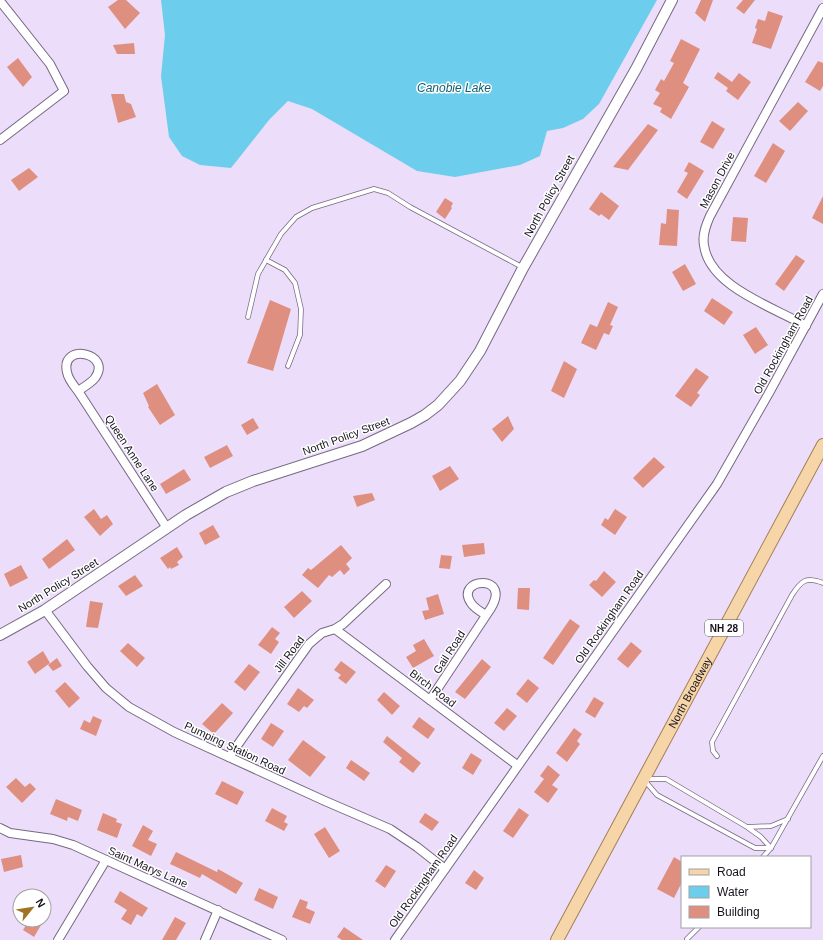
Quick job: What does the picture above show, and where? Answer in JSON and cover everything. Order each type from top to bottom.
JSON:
[{"type":"main road","name":"North Broadway","points":[[556,940],[823,445]]},
{"type":"street","name":"North Policy Street","points":[[0,634],[45,610],[212,499],[240,486],[362,446],[396,431],[425,415],[450,394],[471,366],[523,268],[636,69],[672,0]]},
{"type":"street","points":[[0,2],[50,64],[64,91],[0,140]]},
{"type":"street","name":"Mason Drive","points":[[806,326],[736,288],[718,273],[706,256],[704,235],[710,216],[823,8]]},
{"type":"street","name":"Old Rockingham Road","points":[[395,940],[717,484],[736,453],[823,294]]},
{"type":"street","name":"Queen Anne Lane","points":[[78,391],[95,379],[98,364],[96,360],[87,354],[81,353],[72,357],[67,367],[69,377],[78,391],[167,528]]},
{"type":"street","name":"Jill Road","points":[[228,757],[310,644],[322,634],[336,629],[343,624],[386,584]]},
{"type":"street","name":"Pumping Station Road","points":[[45,610],[86,666],[118,698],[141,714],[228,757],[390,829],[417,847],[445,869]]},
{"type":"street","name":"Gail Road","points":[[430,700],[486,615]]},
{"type":"street","name":"Birch Road","points":[[336,629],[517,766]]},
{"type":"street","name":"Saint Marys Lane","points":[[0,828],[10,833],[63,841],[282,940]]},
{"type":"street","points":[[58,940],[106,860]]},
{"type":"street","points":[[205,940],[218,910]]},
{"type":"lane","points":[[248,317],[258,274],[281,234],[296,217],[312,208],[374,189],[388,193],[423,214],[523,268]]},
{"type":"lane","points":[[266,260],[285,270],[295,283],[301,309],[300,335],[288,366]]},
{"type":"lane","points":[[717,756],[712,751],[712,742],[792,595],[802,582],[807,580],[814,580],[823,583]]},
{"type":"lane","points":[[764,856],[771,848],[823,756]]},
{"type":"lane","points":[[644,779],[666,779],[761,836],[771,848]]},
{"type":"lane","points":[[644,779],[657,795],[755,848],[771,848]]},
{"type":"lane","points":[[747,827],[771,826],[788,819]]},
{"type":"lane","points":[[687,940],[698,928]]},
{"type":"water","name":"Canobie Lake","points":[[161,0],[657,0],[599,104],[583,119],[563,128],[547,131],[540,156],[520,165],[455,177],[417,171],[312,109],[288,101],[269,120],[231,168],[200,165],[182,156],[169,137],[161,76],[165,35]]},
{"type":"building","points":[[118,0],[126,0],[140,13],[125,29],[108,7]]},
{"type":"building","points":[[701,0],[713,0],[705,22],[695,13]]},
{"type":"building","points":[[743,0],[755,0],[744,14],[736,8]]},
{"type":"building","points":[[768,11],[783,16],[771,49],[752,43],[757,29],[755,28],[758,19],[765,21]]},
{"type":"building","points":[[681,39],[700,49],[683,83],[689,87],[671,119],[660,112],[662,108],[653,104],[660,93],[655,90],[661,79],[664,81],[674,63],[670,61]]},
{"type":"building","points":[[134,43],[135,54],[117,54],[113,45]]},
{"type":"building","points":[[18,58],[32,77],[23,87],[7,67]]},
{"type":"building","points":[[818,61],[823,63],[823,86],[820,91],[805,82]]},
{"type":"building","points":[[718,72],[732,82],[739,73],[751,82],[738,100],[726,91],[728,88],[714,78]]},
{"type":"building","points":[[111,94],[124,94],[126,102],[131,104],[136,117],[118,123]]},
{"type":"building","points":[[798,102],[808,111],[790,131],[779,121]]},
{"type":"building","points":[[712,121],[725,129],[713,149],[700,142]]},
{"type":"building","points":[[648,124],[658,130],[628,170],[613,167]]},
{"type":"building","points":[[773,143],[785,151],[766,183],[754,176]]},
{"type":"building","points":[[689,162],[704,171],[687,199],[677,192],[688,173],[684,171]]},
{"type":"building","points":[[29,168],[38,177],[19,191],[11,180]]},
{"type":"building","points":[[601,192],[619,206],[609,220],[601,214],[599,216],[589,209]]},
{"type":"building","points":[[823,196],[823,224],[812,218]]},
{"type":"building","points":[[445,198],[453,203],[452,208],[445,219],[436,212]]},
{"type":"building","points":[[667,209],[679,210],[677,246],[659,245],[661,223],[666,224]]},
{"type":"building","points":[[733,217],[748,218],[746,242],[731,241]]},
{"type":"building","points":[[796,255],[805,261],[784,291],[775,284]]},
{"type":"building","points":[[685,264],[696,284],[683,291],[672,272]]},
{"type":"building","points":[[712,298],[733,312],[724,325],[704,311]]},
{"type":"building","points":[[270,300],[291,309],[273,371],[247,363]]},
{"type":"building","points":[[608,302],[618,307],[610,325],[613,326],[609,335],[604,333],[596,350],[581,343],[590,324],[597,327]]},
{"type":"building","points":[[756,327],[768,345],[755,354],[743,335]]},
{"type":"building","points":[[564,361],[577,369],[564,398],[551,391]]},
{"type":"building","points":[[696,368],[709,377],[697,393],[700,395],[691,407],[675,396]]},
{"type":"building","points":[[157,384],[175,415],[160,425],[148,407],[149,406],[143,393]]},
{"type":"building","points":[[508,416],[514,429],[502,442],[492,429]]},
{"type":"building","points":[[253,418],[259,428],[247,435],[241,425]]},
{"type":"building","points":[[227,445],[233,456],[210,468],[204,457]]},
{"type":"building","points":[[654,457],[665,467],[643,488],[633,478]]},
{"type":"building","points":[[450,466],[459,479],[440,491],[432,476]]},
{"type":"building","points":[[184,469],[191,480],[166,494],[160,484]]},
{"type":"building","points":[[372,493],[375,500],[357,507],[353,496]]},
{"type":"building","points":[[94,509],[101,519],[107,515],[113,524],[100,536],[84,517]]},
{"type":"building","points":[[615,509],[627,517],[615,535],[601,525],[605,518],[608,520]]},
{"type":"building","points":[[213,525],[220,537],[205,545],[199,533]]},
{"type":"building","points":[[67,539],[75,550],[49,569],[42,559]]},
{"type":"building","points":[[484,543],[485,554],[464,557],[462,545]]},
{"type":"building","points":[[341,545],[352,558],[346,564],[350,569],[344,575],[340,570],[332,577],[329,575],[318,588],[302,575],[308,568],[311,570]]},
{"type":"building","points":[[177,547],[183,557],[177,562],[179,565],[168,569],[160,558]]},
{"type":"building","points":[[441,555],[452,556],[450,569],[439,568]]},
{"type":"building","points":[[21,565],[28,578],[10,587],[4,574]]},
{"type":"building","points":[[604,571],[616,582],[602,597],[589,585],[594,580],[596,581]]},
{"type":"building","points":[[135,575],[143,586],[126,596],[118,586]]},
{"type":"building","points":[[518,588],[530,588],[529,610],[517,609]]},
{"type":"building","points":[[302,591],[312,601],[294,618],[284,607]]},
{"type":"building","points":[[438,594],[444,614],[425,620],[422,611],[429,610],[426,598]]},
{"type":"building","points":[[90,601],[103,603],[98,628],[86,627]]},
{"type":"building","points":[[570,619],[580,626],[553,665],[543,658]]},
{"type":"building","points":[[272,627],[280,633],[275,639],[279,642],[271,654],[258,645]]},
{"type":"building","points":[[424,639],[434,656],[413,668],[406,657],[416,651],[413,645]]},
{"type":"building","points":[[631,642],[642,651],[628,668],[617,659]]},
{"type":"building","points":[[128,643],[145,658],[137,667],[120,651]]},
{"type":"building","points":[[43,651],[50,663],[35,674],[27,662]]},
{"type":"building","points":[[57,658],[62,666],[53,671],[48,665]]},
{"type":"building","points":[[482,659],[491,667],[465,699],[455,692]]},
{"type":"building","points":[[341,661],[356,672],[346,684],[338,678],[341,675],[334,670]]},
{"type":"building","points":[[249,664],[260,672],[245,691],[234,682]]},
{"type":"building","points":[[528,679],[539,688],[527,703],[516,694]]},
{"type":"building","points":[[65,682],[80,698],[69,708],[55,691]]},
{"type":"building","points":[[298,688],[314,700],[307,708],[304,706],[299,712],[287,704]]},
{"type":"building","points":[[384,692],[400,706],[392,715],[377,700]]},
{"type":"building","points":[[594,697],[604,703],[595,718],[585,712]]},
{"type":"building","points":[[222,703],[233,713],[214,734],[202,724]]},
{"type":"building","points":[[507,708],[517,716],[504,731],[494,723]]},
{"type":"building","points":[[93,716],[102,720],[96,736],[80,729],[84,720],[90,723]]},
{"type":"building","points":[[419,717],[435,729],[428,739],[412,727]]},
{"type":"building","points":[[271,723],[284,731],[273,747],[261,739]]},
{"type":"building","points":[[574,728],[582,734],[577,741],[580,744],[567,762],[556,753]]},
{"type":"building","points":[[387,736],[421,763],[413,773],[399,762],[402,758],[383,742]]},
{"type":"building","points":[[303,740],[326,757],[310,777],[288,760]]},
{"type":"building","points":[[471,753],[482,760],[473,775],[462,768]]},
{"type":"building","points":[[351,760],[370,773],[364,781],[346,768]]},
{"type":"building","points":[[548,765],[560,775],[552,785],[558,789],[548,803],[534,792],[544,779],[540,776]]},
{"type":"building","points":[[16,778],[25,787],[30,783],[36,789],[22,803],[6,787]]},
{"type":"building","points":[[222,781],[244,792],[237,805],[215,794]]},
{"type":"building","points":[[56,799],[82,810],[78,821],[68,817],[67,821],[50,814]]},
{"type":"building","points":[[272,808],[287,816],[284,822],[288,824],[284,831],[265,821]]},
{"type":"building","points":[[519,808],[529,815],[513,838],[503,831]]},
{"type":"building","points":[[103,813],[117,819],[116,822],[122,824],[117,838],[97,830]]},
{"type":"building","points":[[425,813],[439,822],[432,831],[419,822]]},
{"type":"building","points":[[143,825],[153,831],[148,840],[157,844],[151,856],[132,846]]},
{"type":"building","points":[[325,827],[340,851],[329,858],[314,834]]},
{"type":"building","points":[[176,852],[217,872],[218,869],[243,883],[236,894],[202,874],[200,878],[170,864]]},
{"type":"building","points":[[21,855],[23,867],[4,872],[1,859]]},
{"type":"building","points":[[674,857],[681,861],[681,884],[674,898],[657,889]]},
{"type":"building","points":[[386,865],[396,871],[385,888],[375,881]]},
{"type":"building","points":[[474,870],[484,878],[476,890],[465,883]]},
{"type":"building","points":[[259,888],[278,897],[273,909],[254,900]]},
{"type":"building","points":[[120,891],[148,908],[142,917],[137,914],[131,925],[121,919],[127,910],[114,902]]},
{"type":"building","points":[[300,899],[308,902],[306,908],[315,912],[310,924],[292,917]]},
{"type":"building","points":[[175,917],[186,923],[176,940],[162,940]]},
{"type":"building","points":[[344,927],[363,940],[342,940],[337,937]]},
{"type":"building","points":[[24,928],[39,928],[34,937],[23,930]]}]
